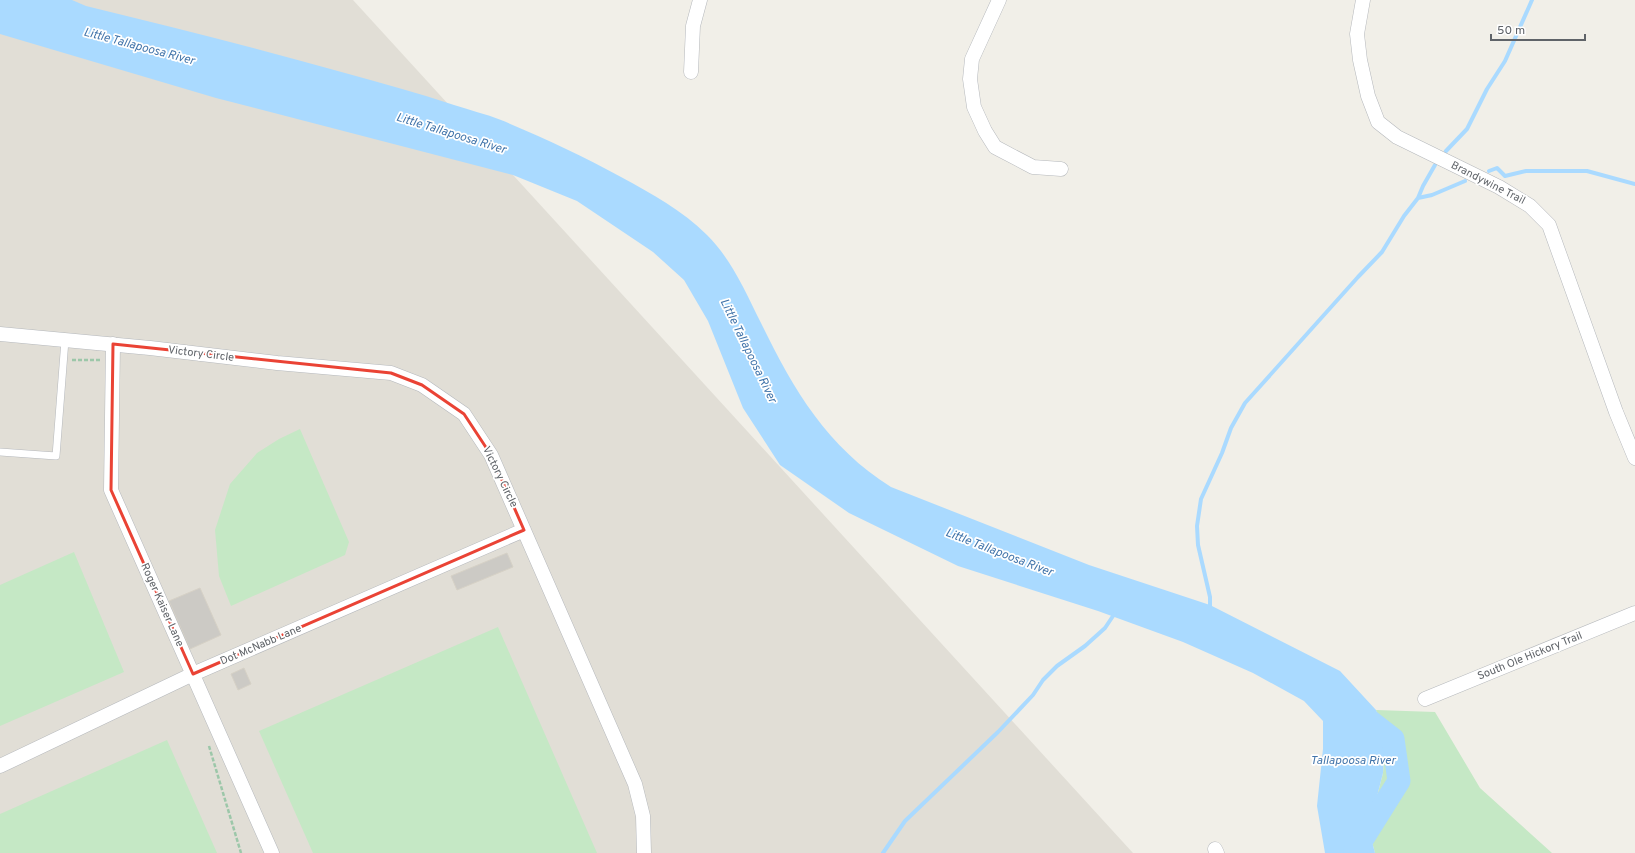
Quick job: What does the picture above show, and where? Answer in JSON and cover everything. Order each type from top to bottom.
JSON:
[{"type":"street","points":[[691,72],[693,26],[700,0]]},
{"type":"street","points":[[999,0],[972,59],[970,79],[974,107],[985,131],[995,147],[1033,167],[1061,169]]},
{"type":"street","name":"Brandywine Trail","points":[[1363,0],[1357,34],[1360,60],[1368,96],[1378,122],[1397,137],[1499,187],[1530,206],[1549,226],[1616,412],[1635,458]]},
{"type":"street","name":"Victory Circle","points":[[0,334],[113,344],[277,363],[391,374],[422,384],[464,414],[491,454],[635,784],[643,816],[644,853]]},
{"type":"street","name":"Roger Kaiser Lane","points":[[113,344],[111,490],[272,853]]},
{"type":"street","name":"Dot McNabb Lane","points":[[0,766],[193,674],[524,530]]},
{"type":"street","name":"South Ole Hickory Trail","points":[[1425,699],[1635,613]]},
{"type":"lane","points":[[0,452],[56,456],[65,340]]},
{"type":"path","points":[[63,359],[113,361]]},
{"type":"path","points":[[208,742],[241,853]]},
{"type":"highlighted area","points":[[113,344],[391,373],[422,385],[464,414],[491,455],[524,530],[193,674],[111,490]]},
{"type":"shaded area","points":[[0,0],[353,0],[1133,853],[0,853]]},
{"type":"green space","points":[[300,429],[349,542],[345,555],[231,606],[219,576],[215,530],[230,484],[257,453],[279,439]]},
{"type":"green space","points":[[74,552],[124,672],[0,726],[0,585]]},
{"type":"green space","points":[[498,627],[597,853],[313,853],[259,731]]},
{"type":"green space","points":[[1376,710],[1435,712],[1480,788],[1552,853],[1375,853],[1371,838],[1371,820],[1383,773],[1385,743]]},
{"type":"green space","points":[[167,740],[217,853],[0,853],[0,814]]},
{"type":"water","name":"Tallapoosa River","points":[[0,0],[72,0],[86,6],[184,30],[427,96],[495,118],[532,133],[607,169],[666,203],[707,235],[731,265],[786,371],[814,415],[848,454],[868,471],[891,487],[1089,565],[1210,605],[1340,671],[1376,710],[1385,743],[1383,773],[1371,820],[1371,838],[1375,853],[1325,853],[1317,806],[1323,749],[1323,721],[1304,701],[1253,673],[1183,642],[1098,611],[958,566],[849,513],[780,465],[743,408],[708,321],[684,280],[653,252],[577,201],[513,175],[216,98],[0,34]]},
{"type":"building","points":[[507,553],[513,567],[457,590],[451,576]]},
{"type":"building","points":[[200,588],[221,635],[190,649],[169,601]]},
{"type":"building","points":[[244,668],[251,684],[238,690],[231,674]]},
{"type":"waterway","points":[[1446,151],[1467,129],[1487,89],[1505,61],[1532,0]]},
{"type":"waterway","points":[[1210,610],[1210,597],[1198,545],[1197,526],[1201,499],[1222,453],[1231,428],[1245,403],[1382,252],[1404,216],[1418,198],[1435,165]]},
{"type":"waterway","points":[[1489,171],[1497,168],[1505,176],[1526,171],[1587,171],[1635,184]]},
{"type":"waterway","points":[[1418,198],[1432,195],[1465,181]]},
{"type":"waterway","points":[[883,853],[905,821],[998,732],[1033,695],[1043,680],[1057,666],[1085,646],[1105,628],[1115,613]]},
{"type":"waterway","name":"Little Tallapoosa River","points":[[1356,853],[1355,851],[1399,781],[1393,739],[1357,711]]}]
